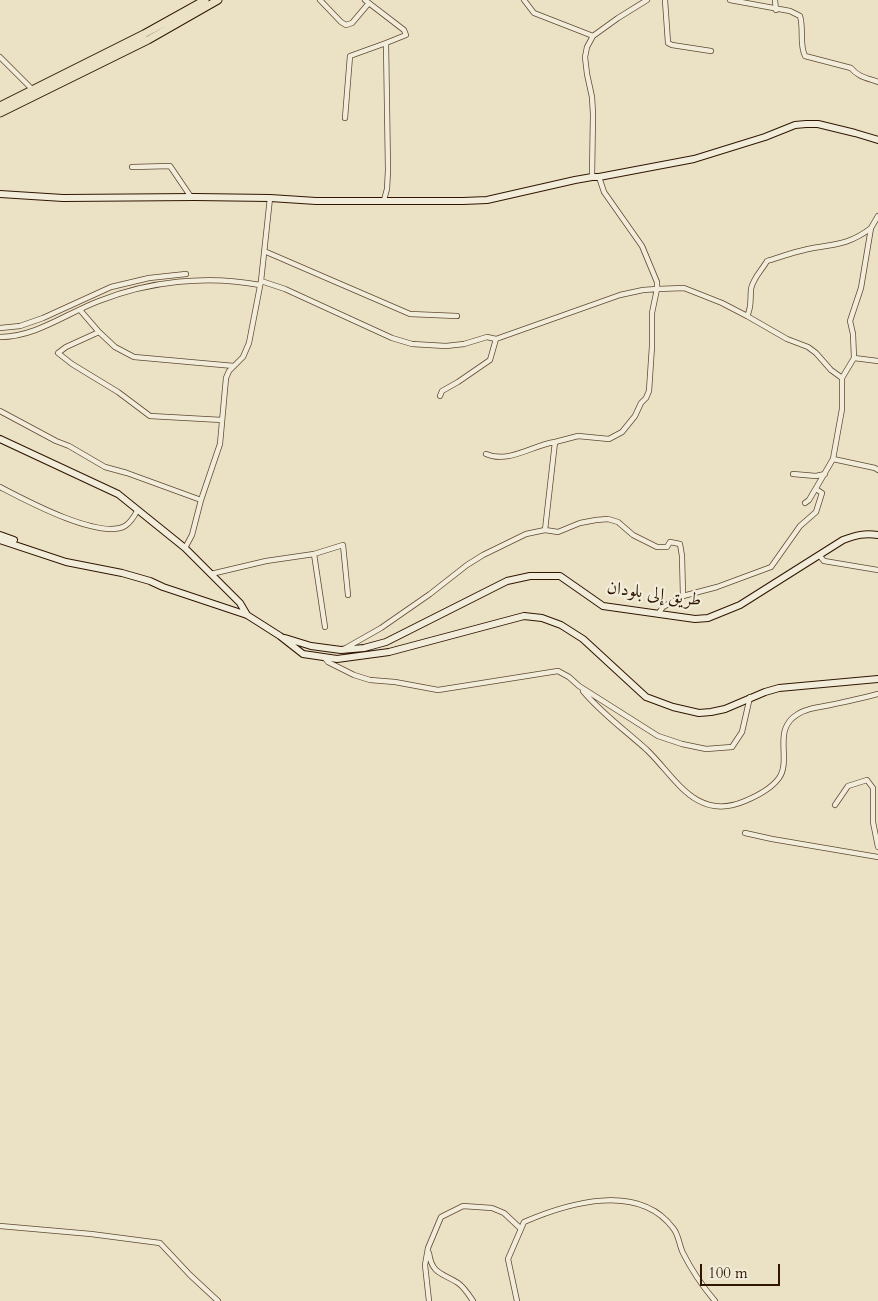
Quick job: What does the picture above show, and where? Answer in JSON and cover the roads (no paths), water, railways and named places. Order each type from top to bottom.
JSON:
[{"type":"main road","points":[[0,106],[144,34],[205,0]]},
{"type":"main road","points":[[0,113],[148,40],[218,0]]},
{"type":"main road","points":[[0,194],[63,198],[270,198],[316,202],[487,200],[592,177],[694,159],[765,137],[795,125],[818,124],[878,140]]},
{"type":"main road","points":[[0,439],[118,494],[185,548],[240,603],[247,615]]},
{"type":"main road","points":[[0,534],[40,553]]},
{"type":"main road","name":"طريق إلى بلودان","points":[[280,636],[311,646],[341,650],[364,648],[386,642],[507,581],[530,576],[560,576],[603,606],[694,619],[708,618],[726,612],[740,604],[843,540],[856,535],[878,535]]},
{"type":"main road","points":[[0,540],[66,562],[122,573],[150,581],[247,615],[280,636],[303,654],[324,658],[337,659],[389,652],[524,616],[542,618],[561,625],[582,639],[646,697],[673,707],[699,713],[725,709],[750,697],[779,688],[878,679]]},
{"type":"street","points":[[320,0],[346,25],[352,23],[367,2],[404,30],[406,35],[350,56],[345,118]]},
{"type":"street","points":[[524,0],[534,14],[593,36]]},
{"type":"street","points":[[592,177],[593,114],[585,57],[587,47],[593,36],[647,0]]},
{"type":"street","points":[[665,0],[668,43],[711,51]]},
{"type":"street","points":[[730,0],[790,12],[800,16],[805,56],[851,68],[861,77],[878,82]]},
{"type":"street","points":[[775,0],[776,10]]},
{"type":"street","points":[[384,200],[387,189],[388,170],[386,43]]},
{"type":"street","points":[[0,57],[33,90]]},
{"type":"street","points":[[132,167],[170,166],[191,197]]},
{"type":"street","points":[[486,454],[493,457],[507,457],[539,445],[578,436],[609,439],[622,432],[635,416],[640,404],[646,398],[649,391],[652,313],[657,282],[642,246],[604,192],[599,177]]},
{"type":"street","points":[[185,548],[192,535],[201,500],[216,461],[220,444],[226,378],[243,357],[249,343],[260,283],[270,198]]},
{"type":"street","points":[[805,503],[834,459],[842,409],[842,378],[854,358],[853,334],[850,321],[861,288],[871,228],[878,216]]},
{"type":"street","points":[[747,316],[751,310],[751,290],[754,280],[761,272],[766,261],[808,249],[846,242],[858,237],[871,228]]},
{"type":"street","points":[[264,251],[410,314],[457,316]]},
{"type":"street","points":[[0,328],[20,326],[43,318],[111,287],[149,278],[186,274]]},
{"type":"street","points":[[0,336],[8,337],[50,324],[99,301],[144,286],[220,279],[260,283],[285,288],[392,338],[412,344],[446,346],[464,344],[487,337],[496,339],[620,295],[643,290],[684,288],[722,303],[767,329],[808,347],[816,353],[830,370],[842,378]]},
{"type":"street","points":[[80,310],[115,347],[134,357],[234,366]]},
{"type":"street","points":[[99,332],[66,347],[58,353],[72,364],[118,392],[150,416],[222,420]]},
{"type":"street","points":[[440,396],[442,391],[490,360],[496,339]]},
{"type":"street","points":[[854,358],[878,361]]},
{"type":"street","points":[[0,411],[105,467],[201,500]]},
{"type":"street","points":[[545,530],[555,442]]},
{"type":"street","points":[[834,459],[878,470]]},
{"type":"street","points":[[793,474],[816,476],[825,474]]},
{"type":"street","points":[[0,487],[32,504],[92,527],[124,527],[133,520],[137,511]]},
{"type":"street","points":[[658,614],[663,607],[683,596],[717,587],[771,567],[800,526],[816,512],[822,493],[816,489]]},
{"type":"street","points":[[341,650],[382,628],[483,555],[526,534],[545,530],[558,532],[580,523],[596,520],[608,519],[618,522],[656,548],[667,547],[670,542],[680,544],[683,596]]},
{"type":"street","points":[[211,574],[274,559],[314,554],[343,545],[348,595]]},
{"type":"street","points":[[314,554],[325,627]]},
{"type":"street","points":[[819,555],[824,561],[878,570]]},
{"type":"street","points":[[324,658],[328,662],[354,675],[370,680],[395,682],[438,690],[558,671],[569,677],[594,704],[655,758],[687,794],[708,805],[720,808],[738,804],[755,797],[770,787],[780,776],[785,729],[795,717],[806,710],[878,694]]},
{"type":"street","points":[[579,686],[658,736],[706,749],[732,747],[742,732],[750,697]]},
{"type":"street","points":[[835,804],[848,786],[867,780],[873,788],[873,822],[878,847]]},
{"type":"street","points":[[745,833],[878,857]]},
{"type":"street","points":[[517,1301],[508,1259],[524,1222],[535,1217],[587,1203],[618,1201],[641,1205],[661,1216],[675,1230],[686,1259],[715,1301]]},
{"type":"street","points":[[429,1301],[425,1265],[428,1248],[441,1217],[462,1206],[492,1208],[504,1213],[520,1228]]},
{"type":"street","points":[[0,1226],[91,1234],[160,1243],[218,1301]]},
{"type":"street","points":[[428,1248],[430,1260],[439,1274],[459,1283],[473,1301]]}]
